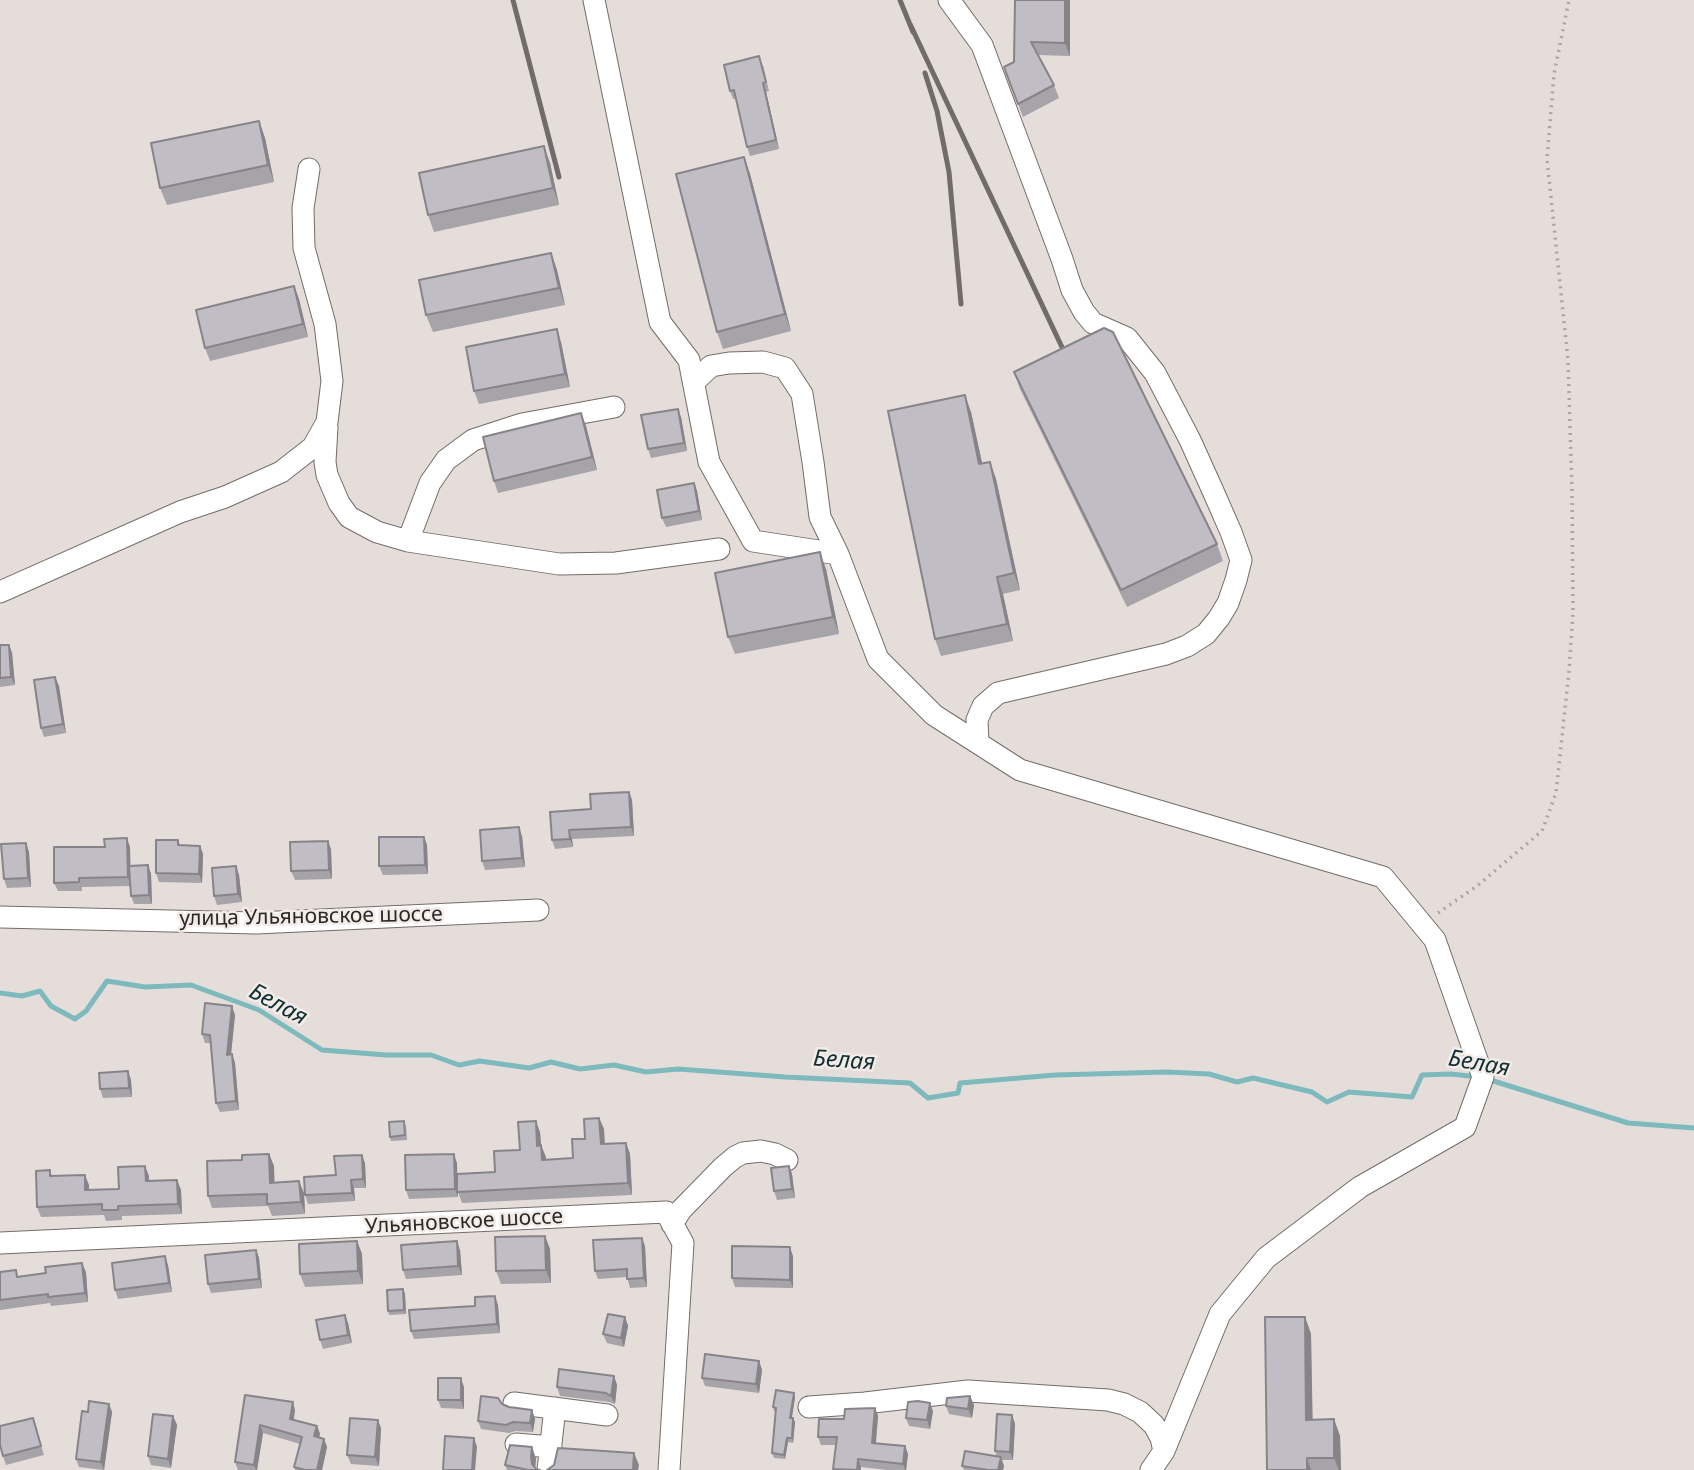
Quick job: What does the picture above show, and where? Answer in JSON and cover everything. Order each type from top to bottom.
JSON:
[{"type":"street","points":[[594,0],[660,322],[689,360],[709,462],[753,541],[838,554]]},
{"type":"street","points":[[949,0],[982,45],[1072,290],[1093,323],[1127,338],[1155,373],[1208,478],[1241,559],[1228,603],[1206,634],[1187,646],[1166,654],[999,693],[983,706],[977,720],[978,743]]},
{"type":"street","points":[[309,169],[303,208],[304,248],[326,335],[332,381],[327,422],[327,475],[339,503],[349,517],[377,532],[408,541],[559,564],[616,563],[719,549]]},
{"type":"street","points":[[694,382],[711,366],[729,363],[763,362],[785,368],[802,394],[820,517],[838,554],[878,659],[934,715],[1020,770],[1383,877],[1435,940],[1483,1077],[1465,1127],[1360,1187],[1266,1258],[1220,1314],[1164,1451],[1151,1470]]},
{"type":"street","points":[[408,541],[430,483],[446,460],[472,440],[522,424],[614,407]]},
{"type":"street","points":[[0,592],[180,512],[225,497],[281,472],[313,447],[327,422]]},
{"type":"street","name":"улица Ульяновское шоссе","points":[[0,917],[256,923],[538,910]]},
{"type":"street","points":[[669,1470],[682,1243],[672,1224],[681,1210],[734,1157],[761,1151],[787,1160]]},
{"type":"street","name":"Ульяновское шоссе","points":[[0,1243],[666,1212],[672,1224]]},
{"type":"street","points":[[809,1407],[968,1391],[1108,1401],[1140,1412],[1154,1425],[1164,1451]]},
{"type":"street","points":[[514,1403],[607,1415]]},
{"type":"street","points":[[548,1470],[555,1408]]},
{"type":"street","points":[[516,1444],[551,1447]]},
{"type":"path","points":[[1437,913],[1476,886],[1542,831],[1556,793],[1573,612],[1572,490],[1568,360],[1547,159],[1554,74],[1569,0]]},
{"type":"building","points":[[1015,0],[1065,0],[1065,43],[1031,42],[1054,85],[1018,104],[1004,67],[1014,62]]},
{"type":"building","points":[[759,56],[776,140],[747,147],[734,90],[730,91],[724,65]]},
{"type":"building","points":[[259,121],[268,165],[160,188],[151,143]]},
{"type":"building","points":[[544,146],[553,188],[428,215],[419,173]]},
{"type":"building","points":[[744,157],[785,314],[717,332],[676,174]]},
{"type":"building","points":[[551,253],[559,288],[426,315],[419,280]]},
{"type":"building","points":[[294,286],[303,324],[205,348],[196,310]]},
{"type":"building","points":[[1104,328],[1113,332],[1217,544],[1121,590],[1014,372]]},
{"type":"building","points":[[557,329],[565,374],[474,391],[466,347]]},
{"type":"building","points":[[965,395],[979,464],[990,462],[1014,573],[997,577],[1007,624],[935,639],[888,411]]},
{"type":"building","points":[[678,409],[684,443],[648,449],[641,415]]},
{"type":"building","points":[[581,413],[592,457],[494,481],[483,437]]},
{"type":"building","points":[[694,483],[699,511],[662,518],[657,490]]},
{"type":"building","points":[[820,552],[833,617],[728,637],[715,573]]},
{"type":"building","points":[[0,645],[9,645],[11,677],[0,678]]},
{"type":"building","points":[[55,677],[63,724],[41,728],[34,680]]},
{"type":"building","points":[[629,792],[631,827],[569,830],[570,839],[552,840],[550,812],[591,809],[590,794]]},
{"type":"building","points":[[519,827],[522,858],[482,861],[480,830]]},
{"type":"building","points":[[379,837],[424,837],[425,865],[379,866]]},
{"type":"building","points":[[127,838],[128,877],[79,878],[79,882],[54,883],[54,847],[105,847],[104,839]]},
{"type":"building","points":[[156,840],[178,840],[178,845],[200,846],[199,874],[156,873]]},
{"type":"building","points":[[328,841],[329,870],[291,871],[290,842]]},
{"type":"building","points":[[26,843],[28,878],[4,879],[1,844]]},
{"type":"building","points":[[148,865],[149,895],[131,896],[129,866]]},
{"type":"building","points":[[236,866],[238,894],[214,896],[212,868]]},
{"type":"building","points":[[205,1003],[232,1006],[227,1055],[232,1054],[236,1101],[216,1103],[210,1035],[202,1034]]},
{"type":"building","points":[[128,1071],[129,1088],[100,1089],[99,1073]]},
{"type":"building","points":[[599,1118],[601,1144],[626,1143],[628,1183],[457,1192],[457,1174],[495,1172],[494,1151],[520,1150],[518,1122],[536,1121],[537,1146],[541,1145],[542,1160],[573,1158],[572,1139],[585,1139],[584,1119]]},
{"type":"building","points":[[404,1121],[405,1135],[390,1137],[389,1122]]},
{"type":"building","points":[[269,1154],[270,1183],[299,1181],[301,1202],[267,1204],[267,1194],[208,1196],[207,1161],[242,1160],[242,1155]]},
{"type":"building","points":[[454,1154],[455,1189],[406,1190],[405,1155]]},
{"type":"building","points":[[362,1155],[363,1179],[351,1180],[352,1193],[305,1195],[304,1177],[336,1175],[334,1156]]},
{"type":"building","points":[[145,1166],[146,1181],[177,1180],[178,1204],[118,1206],[118,1210],[102,1210],[102,1204],[37,1207],[36,1171],[50,1170],[50,1176],[85,1175],[85,1190],[119,1189],[118,1167]]},
{"type":"building","points":[[789,1166],[792,1189],[774,1191],[771,1168]]},
{"type":"building","points":[[545,1236],[546,1270],[496,1271],[495,1237]]},
{"type":"building","points":[[642,1238],[644,1278],[627,1279],[627,1269],[595,1271],[593,1240]]},
{"type":"building","points":[[357,1241],[358,1271],[300,1274],[299,1244]]},
{"type":"building","points":[[457,1241],[458,1266],[403,1270],[401,1245]]},
{"type":"building","points":[[732,1246],[790,1247],[790,1280],[732,1278]]},
{"type":"building","points":[[256,1250],[259,1279],[208,1284],[205,1255]]},
{"type":"building","points":[[165,1256],[169,1283],[115,1290],[112,1263]]},
{"type":"building","points":[[82,1263],[85,1293],[0,1300],[0,1272],[16,1270],[17,1277],[46,1273],[45,1267]]},
{"type":"building","points":[[403,1289],[404,1310],[388,1311],[387,1290]]},
{"type":"building","points":[[495,1296],[497,1324],[411,1331],[409,1310],[475,1306],[475,1297]]},
{"type":"building","points":[[608,1314],[625,1317],[621,1338],[603,1334]]},
{"type":"building","points":[[345,1315],[348,1335],[320,1340],[316,1320]]},
{"type":"building","points":[[1265,1317],[1305,1317],[1306,1420],[1334,1419],[1334,1458],[1307,1458],[1307,1470],[1267,1470]]},
{"type":"building","points":[[705,1354],[759,1361],[756,1384],[702,1378]]},
{"type":"building","points":[[559,1369],[614,1376],[611,1396],[606,1393],[557,1387]]},
{"type":"building","points":[[438,1378],[461,1378],[461,1400],[438,1400]]},
{"type":"building","points":[[776,1390],[794,1393],[790,1418],[793,1418],[792,1438],[787,1438],[784,1455],[772,1453]]},
{"type":"building","points":[[245,1395],[293,1402],[290,1419],[317,1426],[314,1436],[324,1439],[317,1470],[294,1467],[302,1437],[260,1425],[254,1465],[235,1462]]},
{"type":"building","points":[[481,1396],[498,1398],[502,1404],[509,1407],[532,1410],[530,1423],[513,1422],[506,1425],[478,1421]]},
{"type":"building","points":[[970,1396],[968,1409],[946,1406],[947,1398]]},
{"type":"building","points":[[89,1401],[109,1404],[101,1462],[76,1459],[82,1411],[88,1412]]},
{"type":"building","points":[[908,1402],[930,1403],[927,1420],[906,1418]]},
{"type":"building","points":[[875,1408],[872,1443],[905,1446],[903,1464],[858,1459],[857,1470],[833,1469],[837,1437],[818,1437],[819,1419],[844,1419],[845,1409]]},
{"type":"building","points":[[153,1414],[173,1416],[168,1459],[148,1456]]},
{"type":"building","points":[[997,1414],[1012,1415],[1010,1452],[995,1451]]},
{"type":"building","points":[[33,1418],[41,1446],[3,1456],[0,1426]]},
{"type":"building","points":[[350,1418],[378,1420],[375,1457],[347,1455]]},
{"type":"building","points":[[445,1436],[474,1438],[472,1470],[443,1470]]},
{"type":"building","points":[[510,1445],[532,1447],[532,1464],[540,1470],[505,1465]]},
{"type":"building","points":[[558,1448],[634,1453],[633,1470],[547,1470],[554,1465]]},
{"type":"building","points":[[965,1451],[1001,1457],[998,1470],[962,1466]]},
{"type":"waterway","name":"Белая","points":[[0,993],[22,996],[40,991],[51,1006],[75,1019],[86,1011],[107,981],[145,987],[191,985],[259,1010],[322,1050],[431,1055],[459,1065],[480,1061],[529,1068],[551,1062],[580,1069],[614,1065],[646,1072],[678,1069],[910,1083],[928,1098],[958,1093],[960,1083],[1055,1075],[1167,1072],[1209,1074],[1237,1082],[1253,1078],[1312,1092],[1327,1102],[1349,1092],[1412,1097],[1422,1075],[1478,1077]]},
{"type":"waterway","name":"Белая","points":[[1487,1079],[1628,1123],[1694,1128]]},
{"type":"railway","points":[[513,0],[559,177]]},
{"type":"railway","points":[[900,0],[913,32]]},
{"type":"railway","points":[[910,24],[1068,360]]},
{"type":"railway","points":[[925,73],[937,111],[949,172],[961,304]]}]
